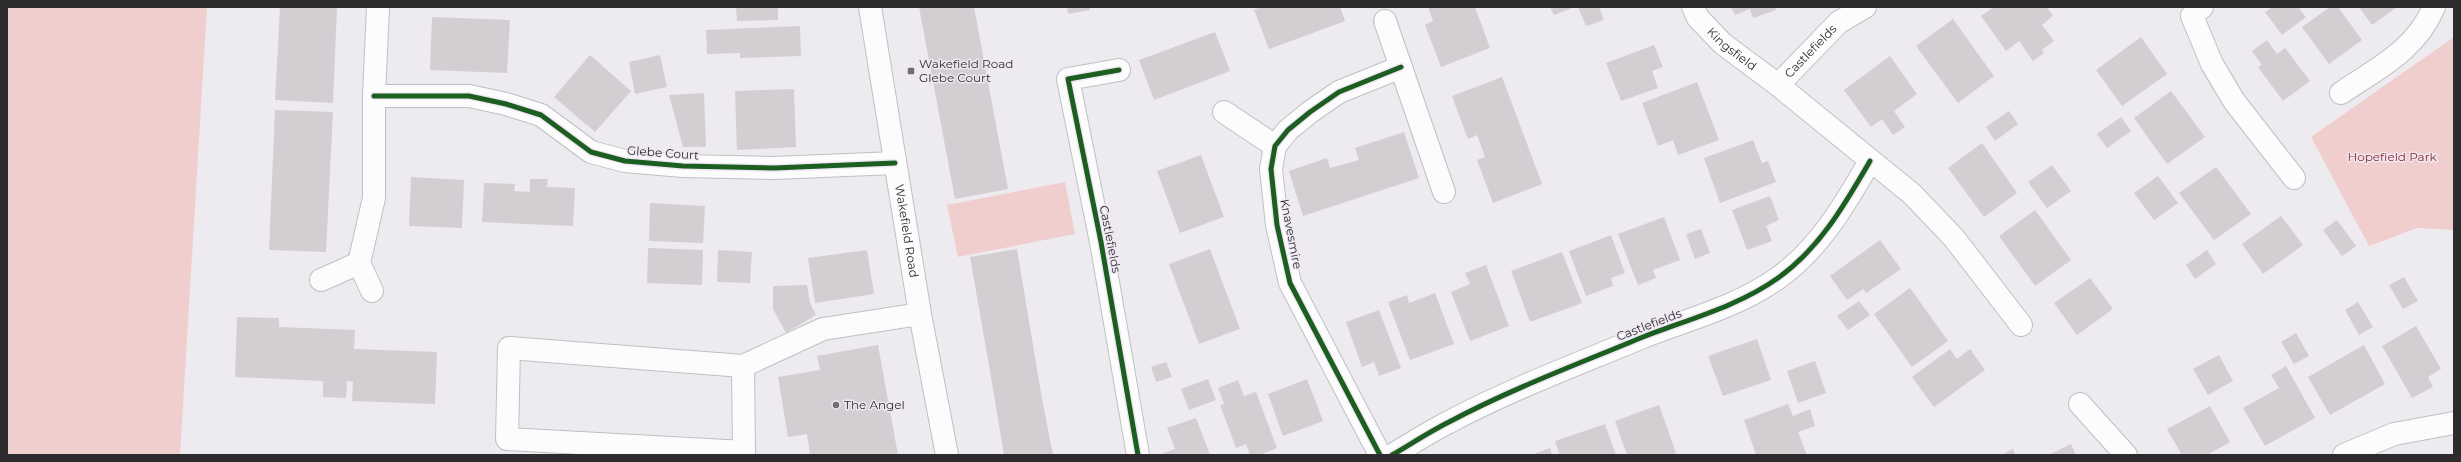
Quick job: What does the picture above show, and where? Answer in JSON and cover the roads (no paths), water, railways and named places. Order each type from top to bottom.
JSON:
[{"type":"street","points":[[372,291],[359,263],[374,198],[374,96],[378,7]]},
{"type":"street","name":"Wakefield Road","points":[[870,7],[920,314],[947,455]]},
{"type":"street","name":"Kingsfield","points":[[1693,7],[1698,18],[1723,44],[1778,85]]},
{"type":"street","name":"Castlefields","points":[[1865,7],[1839,22],[1778,85],[1912,194],[1954,238],[2021,325]]},
{"type":"street","points":[[2340,93],[2407,49],[2427,24],[2434,7]]},
{"type":"street","points":[[2197,12],[2212,64],[2234,101],[2294,178]]},
{"type":"street","points":[[1385,21],[1444,192]]},
{"type":"street","points":[[1224,112],[1274,146],[1288,130],[1339,92],[1401,67]]},
{"type":"street","name":"Castlefields","points":[[1119,70],[1068,79],[1101,242],[1138,455]]},
{"type":"street","name":"Glebe Court","points":[[374,96],[469,96],[506,104],[541,115],[591,152],[625,161],[682,166],[774,168],[895,163]]},
{"type":"street","name":"Knavesmire","points":[[1274,146],[1271,169],[1273,196],[1277,226],[1290,283],[1380,455]]},
{"type":"street","name":"Castlefields","points":[[1392,455],[1449,422],[1534,382],[1649,335],[1725,308],[1777,278],[1816,243],[1841,211],[1870,161]]},
{"type":"street","points":[[321,280],[359,263]]},
{"type":"street","points":[[742,366],[747,453],[507,439],[509,348],[742,366],[823,329],[920,314]]},
{"type":"street","points":[[2080,404],[2126,455]]},
{"type":"street","points":[[2344,455],[2394,434],[2454,423]]},
{"type":"place","name":"Wakefield Road Glebe Court","points":[[911,71]]},
{"type":"place","name":"The Angel","points":[[836,405]]},
{"type":"park label","name":"Hopefield Park","points":[[2392,157]]}]
